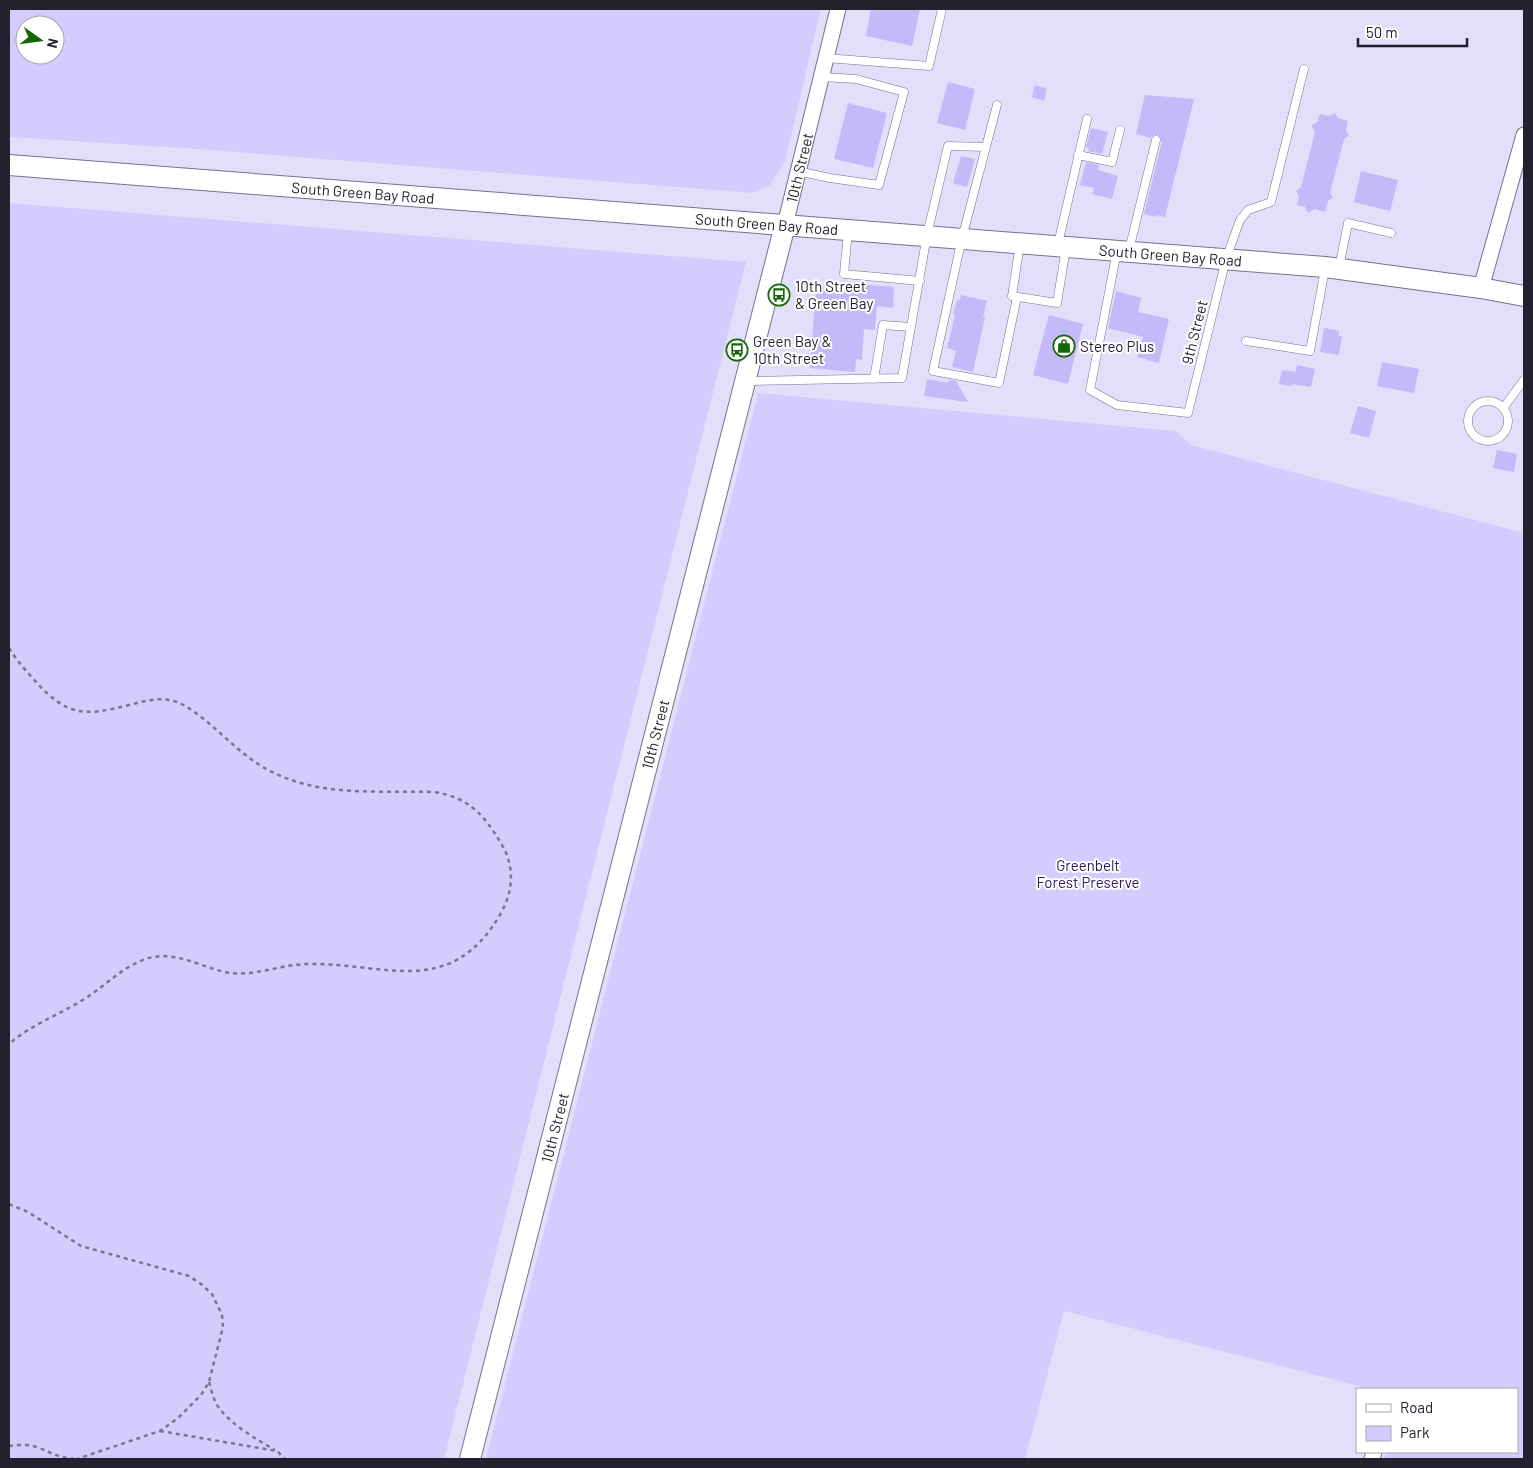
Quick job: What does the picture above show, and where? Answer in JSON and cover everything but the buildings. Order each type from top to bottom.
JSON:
[{"type":"main road","name":"South Green Bay Road","points":[[9,165],[1332,267],[1524,296]]},
{"type":"main road","name":"10th Street","points":[[470,1459],[785,225]]},
{"type":"street","name":"10th Street","points":[[785,225],[838,9]]},
{"type":"street","points":[[1481,288],[1524,135]]},
{"type":"lane","points":[[826,58],[929,66],[942,9]]},
{"type":"lane","name":"9th Street","points":[[1123,251],[1090,390],[1117,404],[1188,413],[1226,259],[1240,220],[1248,210],[1271,202],[1304,70]]},
{"type":"lane","points":[[798,171],[879,185],[904,92],[856,79],[822,77]]},
{"type":"lane","points":[[997,105],[962,238],[933,371],[999,383],[1016,297]]},
{"type":"lane","points":[[1020,244],[1012,296],[1057,303],[1062,247],[1078,155],[1087,119]]},
{"type":"lane","points":[[1078,155],[1112,162],[1120,130]]},
{"type":"lane","points":[[1123,251],[1156,140]]},
{"type":"lane","points":[[745,381],[902,378],[927,236],[948,146],[986,147]]},
{"type":"lane","points":[[1246,341],[1310,351],[1332,267],[1348,223],[1391,233]]},
{"type":"lane","points":[[848,230],[844,274],[920,281]]},
{"type":"lane","points":[[874,379],[883,325],[911,327]]},
{"type":"lane","points":[[1504,407],[1524,380]]},
{"type":"lane","points":[[1484,400],[1491,400],[1504,407],[1509,418],[1506,431],[1502,436],[1490,441],[1484,441],[1473,434],[1469,428],[1468,421],[1472,408],[1484,400]]},
{"type":"path","points":[[9,648],[48,696],[67,708],[85,712],[96,712],[157,699],[169,700],[187,707],[255,762],[286,778],[308,785],[347,792],[434,792],[449,794],[472,807],[486,821],[508,856],[511,870],[510,888],[505,906],[494,925],[463,956],[444,966],[418,972],[398,972],[340,965],[295,964],[250,973],[233,973],[219,971],[169,956],[154,957],[124,969],[86,998],[41,1022],[9,1044]]},
{"type":"path","points":[[9,1204],[28,1212],[81,1246],[188,1276],[212,1294],[222,1315],[223,1327],[209,1382],[201,1395],[160,1431],[77,1459],[64,1459],[36,1447],[22,1444],[9,1446]]},
{"type":"path","points":[[209,1382],[215,1402],[224,1414],[253,1436],[278,1451],[285,1459]]},
{"type":"path","points":[[160,1431],[278,1451]]},
{"type":"green space","points":[[9,9],[821,9],[785,161],[770,185],[753,193],[198,149],[9,137]]},
{"type":"green space","points":[[9,203],[746,262],[444,1459],[9,1459]]},
{"type":"green space","name":"Greenbelt Forest Preserve","points":[[758,393],[1175,431],[1191,445],[1524,533],[1524,1459],[1384,1459],[1386,1453],[1518,1453],[1518,1388],[1367,1388],[1064,1311],[1025,1459],[486,1459]]},
{"type":"place","name":"10th Street & Green Bay","points":[[779,295]]},
{"type":"place","name":"Stereo Plus","points":[[1064,346]]},
{"type":"place","name":"Green Bay & 10th Street","points":[[737,350]]}]
